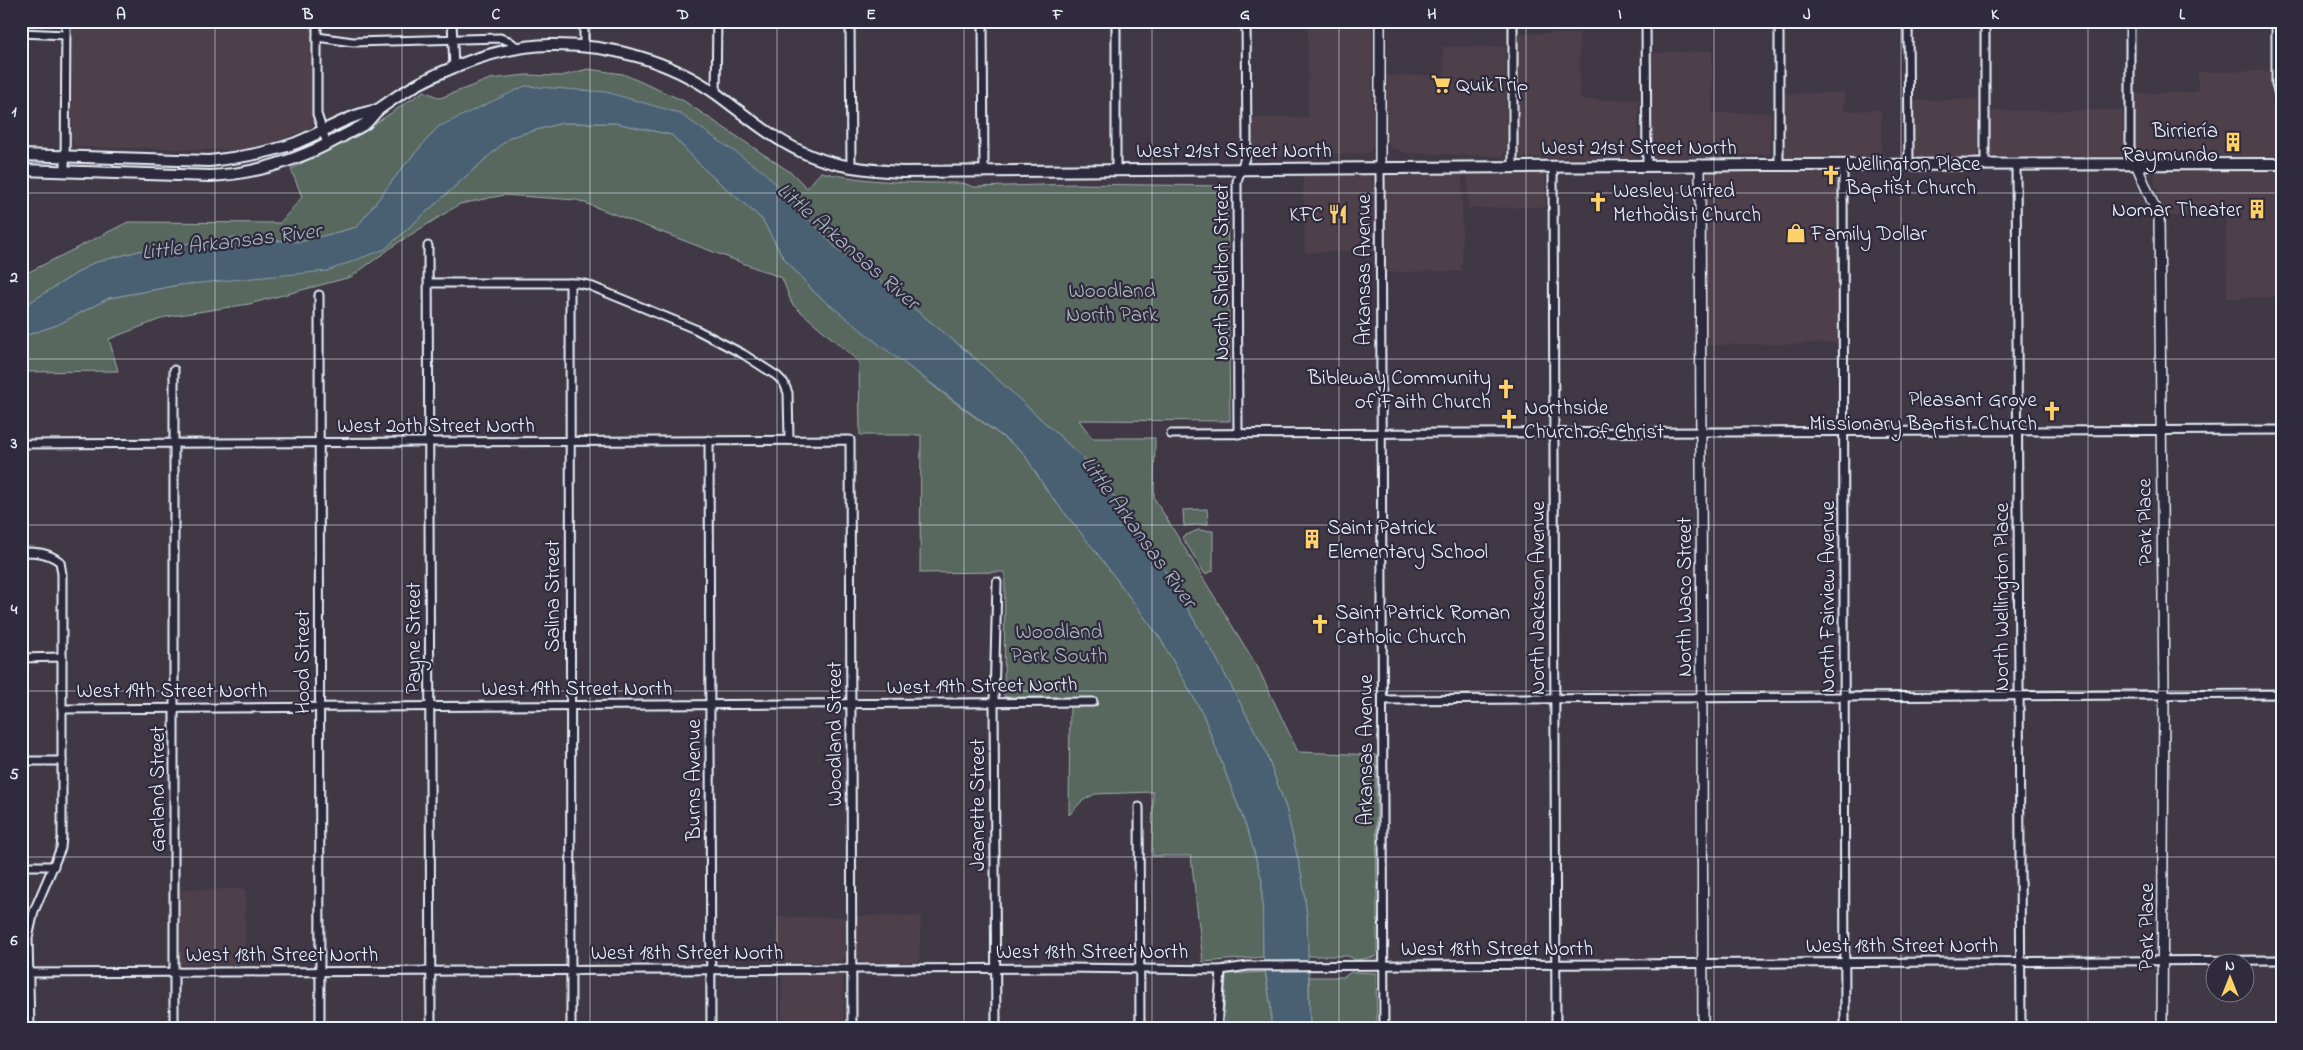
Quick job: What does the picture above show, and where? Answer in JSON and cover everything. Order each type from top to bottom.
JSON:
[{"type":"main road","name":"West 21st Street North","points":[[21,170],[230,175],[267,168],[302,157],[367,123],[378,110],[438,74],[488,55],[518,48],[548,45],[584,46],[634,54],[667,67],[716,94],[775,136],[802,152],[828,163],[902,172],[1700,165],[2282,164]]},
{"type":"main road","name":"West 21st Street North","points":[[21,155],[209,161],[239,158],[296,143],[359,113],[378,110]]},
{"type":"street","points":[[65,172],[66,21]]},
{"type":"street","points":[[317,21],[317,114],[327,144]]},
{"type":"street","points":[[452,21],[454,68]]},
{"type":"street","points":[[584,21],[584,46]]},
{"type":"street","points":[[716,94],[717,21]]},
{"type":"street","points":[[850,21],[851,167]]},
{"type":"street","points":[[983,21],[984,171]]},
{"type":"street","points":[[1116,21],[1116,170]]},
{"type":"street","name":"North Shelton Street","points":[[1238,434],[1238,181],[1246,155],[1247,140],[1246,21]]},
{"type":"street","name":"Arkansas Avenue","points":[[1380,21],[1384,1029]]},
{"type":"street","points":[[1513,21],[1513,167]]},
{"type":"street","points":[[1646,21],[1647,166]]},
{"type":"street","points":[[1779,21],[1779,165]]},
{"type":"street","points":[[1908,21],[1909,164]]},
{"type":"street","points":[[1985,21],[1985,164]]},
{"type":"street","name":"Park Place","points":[[2130,21],[2130,148],[2158,218],[2164,694],[2162,1029]]},
{"type":"street","points":[[2276,21],[2276,84],[2282,108]]},
{"type":"street","points":[[21,33],[66,35]]},
{"type":"street","points":[[317,37],[353,42],[500,38],[509,41],[518,48]]},
{"type":"street","name":"North Wellington Place","points":[[2016,164],[2020,1029]]},
{"type":"street","name":"North Waco Street","points":[[1700,165],[1703,1029]]},
{"type":"street","name":"North Fairview Avenue","points":[[1843,165],[1845,1029]]},
{"type":"street","name":"North Jackson Avenue","points":[[1553,167],[1556,1029]]},
{"type":"street","name":"Payne Street","points":[[428,246],[431,1029]]},
{"type":"street","points":[[429,283],[570,282],[588,285],[695,328],[743,354],[784,382],[788,393],[789,440]]},
{"type":"street","name":"Salina Street","points":[[570,282],[571,1029]]},
{"type":"street","name":"Hood Street","points":[[319,294],[320,1029]]},
{"type":"street","name":"Garland Street","points":[[174,370],[174,1029]]},
{"type":"street","points":[[1171,434],[2282,430]]},
{"type":"street","name":"Burns Avenue","points":[[709,440],[711,1029]]},
{"type":"street","name":"West 20th Street North","points":[[21,444],[850,440]]},
{"type":"street","name":"Woodland Street","points":[[850,440],[852,1029]]},
{"type":"street","points":[[21,552],[43,553],[57,560],[60,562],[62,574],[62,836],[61,848],[30,924],[28,938],[30,1029]]},
{"type":"street","name":"Jeanette Street","points":[[996,1029],[994,702],[997,582]]},
{"type":"street","name":"West 19th Street North","points":[[21,658],[62,658]]},
{"type":"street","points":[[1383,700],[2282,694]]},
{"type":"street","name":"West 19th Street North","points":[[62,708],[1093,702]]},
{"type":"street","points":[[21,761],[62,761]]},
{"type":"street","points":[[1139,807],[1140,1029]]},
{"type":"street","points":[[21,866],[54,866]]},
{"type":"street","name":"West 18th Street North","points":[[21,973],[996,968],[1221,970],[1248,966],[2282,960]]},
{"type":"street","points":[[1217,1029],[1221,970]]},
{"type":"shaded area","points":[[72,21],[312,21],[312,125],[307,130],[268,144],[234,150],[80,147],[74,144],[72,137]]},
{"type":"shaded area","points":[[1308,21],[1372,21],[1373,146],[1371,151],[1367,153],[1264,157],[1254,155],[1252,152],[1251,118],[1308,117]]},
{"type":"shaded area","points":[[1517,34],[1579,34],[1580,100],[1639,100],[1637,155],[1635,158],[1520,157],[1518,154]]},
{"type":"shaded area","points":[[1443,47],[1505,47],[1506,149],[1502,156],[1409,153],[1391,148],[1386,139],[1386,76],[1444,75]]},
{"type":"shaded area","points":[[1712,51],[1712,113],[1771,113],[1770,154],[1654,158],[1651,156],[1649,53]]},
{"type":"shaded area","points":[[2270,71],[2271,98],[2282,134],[2280,155],[2272,157],[2136,154],[2134,150],[2134,94],[2198,92],[2198,72]]},
{"type":"shaded area","points":[[1844,93],[1844,111],[1881,110],[1881,157],[1789,158],[1784,156],[1782,152],[1781,94]]},
{"type":"shaded area","points":[[1913,100],[1978,100],[1978,154],[1973,157],[1918,157],[1914,155]]},
{"type":"shaded area","points":[[2122,110],[2124,150],[2123,154],[2118,156],[1991,156],[1989,111]]},
{"type":"shaded area","points":[[1829,170],[1837,172],[1839,178],[1839,343],[1705,345],[1704,180],[1707,174],[1714,171]]},
{"type":"shaded area","points":[[2166,170],[2282,171],[2282,297],[2227,298],[2226,216],[2165,216],[2154,179],[2156,172]]},
{"type":"shaded area","points":[[1542,174],[1545,176],[1545,207],[1468,208],[1468,175]]},
{"type":"shaded area","points":[[1390,175],[1462,175],[1462,271],[1387,272],[1386,182]]},
{"type":"shaded area","points":[[1303,176],[1370,176],[1373,184],[1374,251],[1305,252]]},
{"type":"shaded area","points":[[245,889],[245,965],[180,964],[179,890]]},
{"type":"shaded area","points":[[856,916],[921,916],[919,962],[863,962],[858,959]]},
{"type":"shaded area","points":[[777,917],[845,917],[845,957],[841,962],[777,962]]},
{"type":"shaded area","points":[[782,974],[843,975],[844,1029],[782,1029]]},
{"type":"green space","name":"Woodland North Park","points":[[588,69],[623,74],[684,101],[793,174],[807,188],[821,172],[874,180],[963,183],[974,187],[1075,184],[1227,186],[1230,421],[1079,420],[1092,438],[1155,438],[1154,498],[1258,668],[1298,752],[1376,755],[1377,952],[1375,957],[1356,960],[1348,956],[1308,956],[1307,916],[1302,877],[1286,808],[1265,750],[1214,654],[1161,564],[1093,467],[970,354],[874,276],[842,254],[818,231],[679,113],[438,127],[403,167],[357,227],[300,242],[233,238],[151,248],[93,263],[21,308],[21,276],[128,222],[280,223],[302,197],[291,169],[367,129],[424,91],[440,98],[490,79],[526,75],[561,76]]},
{"type":"green space","name":"Woodland Park South","points":[[562,123],[616,123],[672,135],[705,170],[762,219],[783,257],[815,293],[949,398],[1022,451],[1048,492],[1097,553],[1160,638],[1203,714],[1249,834],[1262,880],[1263,957],[1203,962],[1191,856],[1152,856],[1153,792],[1095,794],[1082,801],[1069,815],[1070,697],[1004,697],[1005,572],[920,573],[921,435],[860,435],[859,362],[792,304],[782,278],[577,200],[504,195],[460,204],[399,242],[351,277],[249,304],[166,317],[109,339],[118,371],[21,372],[21,337],[57,325],[109,298],[179,285],[253,277],[385,249],[510,137]]},
{"type":"green space","points":[[1207,509],[1208,524],[1184,526],[1183,510]]},
{"type":"green space","points":[[1198,530],[1213,531],[1213,571],[1205,574],[1182,537]]},
{"type":"green space","points":[[1265,972],[1271,1007],[1271,1029],[1223,1029],[1226,974]]},
{"type":"green space","points":[[1351,972],[1376,973],[1377,1029],[1310,1029],[1309,977],[1344,977]]},
{"type":"water","name":"Little Arkansas River","points":[[525,86],[606,92],[679,113],[764,172],[842,254],[874,276],[970,354],[1093,467],[1161,564],[1214,654],[1265,750],[1286,808],[1302,877],[1307,916],[1310,1029],[1271,1029],[1271,1007],[1263,956],[1262,880],[1249,834],[1203,714],[1160,638],[1097,553],[1048,492],[1022,451],[881,346],[815,293],[783,257],[762,219],[705,170],[672,135],[616,123],[562,123],[510,137],[385,249],[327,271],[179,285],[109,298],[57,325],[21,337],[21,308],[93,263],[151,248],[233,238],[300,242],[357,227],[403,167],[438,127]]},
{"type":"place","name":"QuikTrip","points":[[1441,84]]},
{"type":"place","name":"Birriería Raymundo","points":[[2233,142]]},
{"type":"place","name":"Wellington Place Baptist Church","points":[[1831,175]]},
{"type":"place","name":"Wesley United Methodist Church","points":[[1598,202]]},
{"type":"place","name":"Nomar Theater","points":[[2257,209]]},
{"type":"place","name":"KFC","points":[[1338,214]]},
{"type":"place","name":"Family Dollar","points":[[1796,233]]},
{"type":"place","name":"Bibleway Community of Faith Church","points":[[1506,389]]},
{"type":"place","name":"Pleasant Grove Missionary Baptist Church","points":[[2052,411]]},
{"type":"place","name":"Northside Church of Christ","points":[[1509,419]]},
{"type":"place","name":"Saint Patrick Elementary School","points":[[1312,539]]},
{"type":"place","name":"Saint Patrick Roman Catholic Church","points":[[1320,624]]}]
